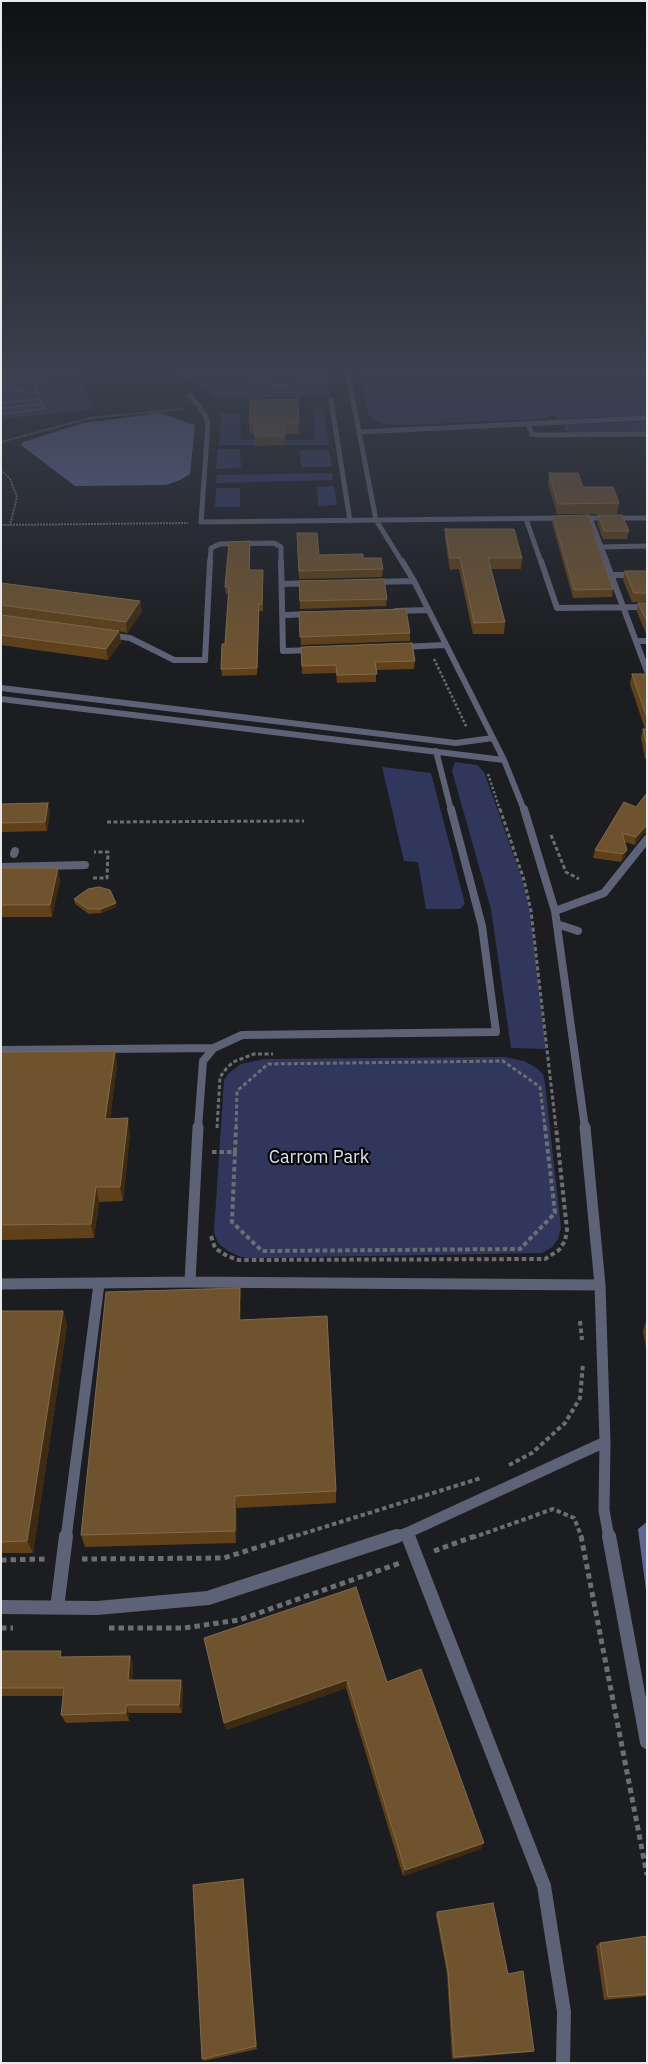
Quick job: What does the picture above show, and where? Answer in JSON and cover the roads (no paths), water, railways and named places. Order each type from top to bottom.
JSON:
[{"type":"lane","points":[[205,465],[201,522],[647,518]]},
{"type":"lane","points":[[341,465],[350,521]]},
{"type":"lane","points":[[365,465],[376,520],[414,582],[504,760],[521,799],[555,911],[588,1152],[600,1285],[605,1442],[604,1510],[647,1742]]},
{"type":"lane","points":[[526,518],[557,608],[647,607]]},
{"type":"lane","points":[[590,518],[647,670]]},
{"type":"lane","points":[[103,634],[130,638],[174,660],[205,660],[211,548],[220,544],[274,543],[281,547],[283,650],[322,649]]},
{"type":"lane","points":[[601,547],[647,546]]},
{"type":"lane","points":[[612,575],[647,575]]},
{"type":"lane","points":[[368,582],[414,582]]},
{"type":"lane","points":[[283,584],[321,583]]},
{"type":"lane","points":[[392,611],[428,610]]},
{"type":"lane","points":[[283,614],[323,613]]},
{"type":"lane","points":[[636,641],[647,641]]},
{"type":"lane","points":[[390,647],[445,645]]},
{"type":"lane","points":[[1,688],[456,742],[493,738]]},
{"type":"lane","points":[[1,699],[504,760]]},
{"type":"lane","points":[[1,1050],[214,1048],[242,1035],[496,1032],[482,926],[436,752]]},
{"type":"lane","points":[[555,911],[604,893],[647,840]]},
{"type":"lane","points":[[1,867],[85,865]]},
{"type":"lane","points":[[557,924],[578,931]]},
{"type":"lane","points":[[190,1282],[196,1152],[203,1061],[214,1048]]},
{"type":"lane","points":[[1,1284],[190,1282],[600,1285]]},
{"type":"lane","points":[[57,1608],[99,1284]]},
{"type":"lane","points":[[1,1607],[97,1608],[208,1598],[408,1533],[605,1442]]},
{"type":"lane","points":[[408,1533],[544,1886],[564,2012],[563,2063]]},
{"type":"park label","name":"Carrom Park","points":[[319,1158]]}]
